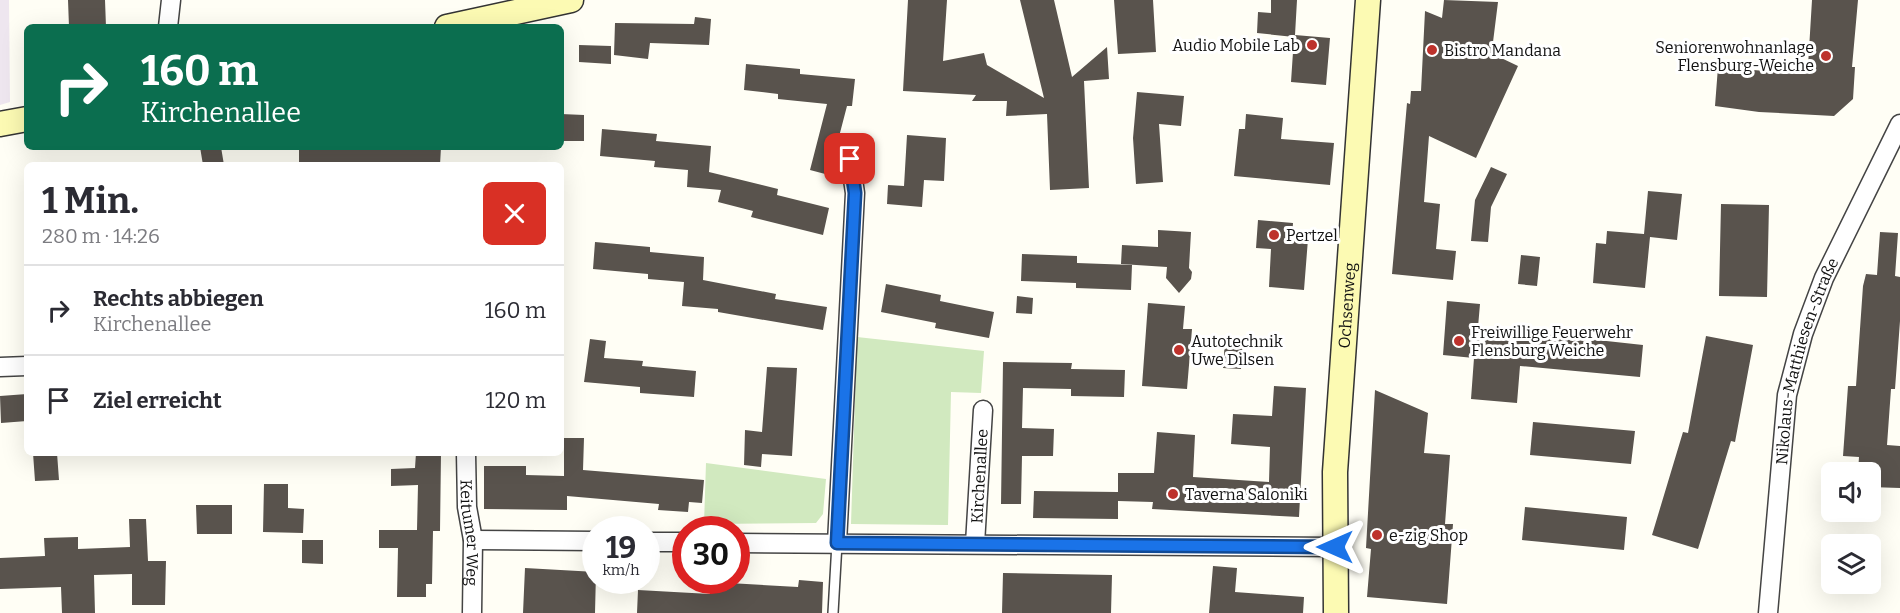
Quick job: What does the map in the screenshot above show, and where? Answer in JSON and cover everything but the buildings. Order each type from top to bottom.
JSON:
[{"type":"main road","points":[[461,24],[571,0]]},
{"type":"main road","name":"Ochsenweg","points":[[1336,613],[1335,471],[1368,0]]},
{"type":"main road","points":[[0,124],[24,119]]},
{"type":"street","points":[[168,24],[171,0]]},
{"type":"street","name":"Nikolaus-Matthiesen-Straße","points":[[1768,613],[1790,385],[1803,334],[1824,278],[1900,124]]},
{"type":"street","points":[[837,543],[855,193],[850,159]]},
{"type":"street","points":[[0,367],[24,366]]},
{"type":"street","name":"Kirchenallee","points":[[975,544],[983,410]]},
{"type":"street","name":"Keitumer Weg","points":[[466,456],[467,507],[473,540],[472,613]]},
{"type":"street","points":[[473,540],[582,541]]},
{"type":"street","points":[[750,543],[1335,547]]},
{"type":"lane","points":[[833,613],[837,543]]},
{"type":"shaded area","points":[[0,0],[9,0],[10,102],[0,105]]},
{"type":"green space","points":[[857,337],[984,351],[981,393],[951,392],[948,525],[851,524]]},
{"type":"green space","points":[[706,463],[826,479],[823,514],[816,523],[750,524],[750,516],[704,516]]},
{"type":"place","name":"Audio Mobile Lab","points":[[1312,45]]},
{"type":"place","name":"Bistro Mandana","points":[[1432,50]]},
{"type":"place","name":"Seniorenwohnanlage Flensburg-Weiche","points":[[1826,56]]},
{"type":"place","name":"Pertzel","points":[[1274,235]]},
{"type":"place","name":"Freiwillige Feuerwehr Flensburg Weiche","points":[[1459,341]]},
{"type":"place","name":"Autotechnik Uwe Dilsen","points":[[1179,350]]},
{"type":"place","name":"Taverna Saloniki","points":[[1173,494]]},
{"type":"place","name":"e-zig Shop","points":[[1377,535]]},
{"type":"route","points":[[850,159],[855,193],[837,543],[1335,547]]}]
